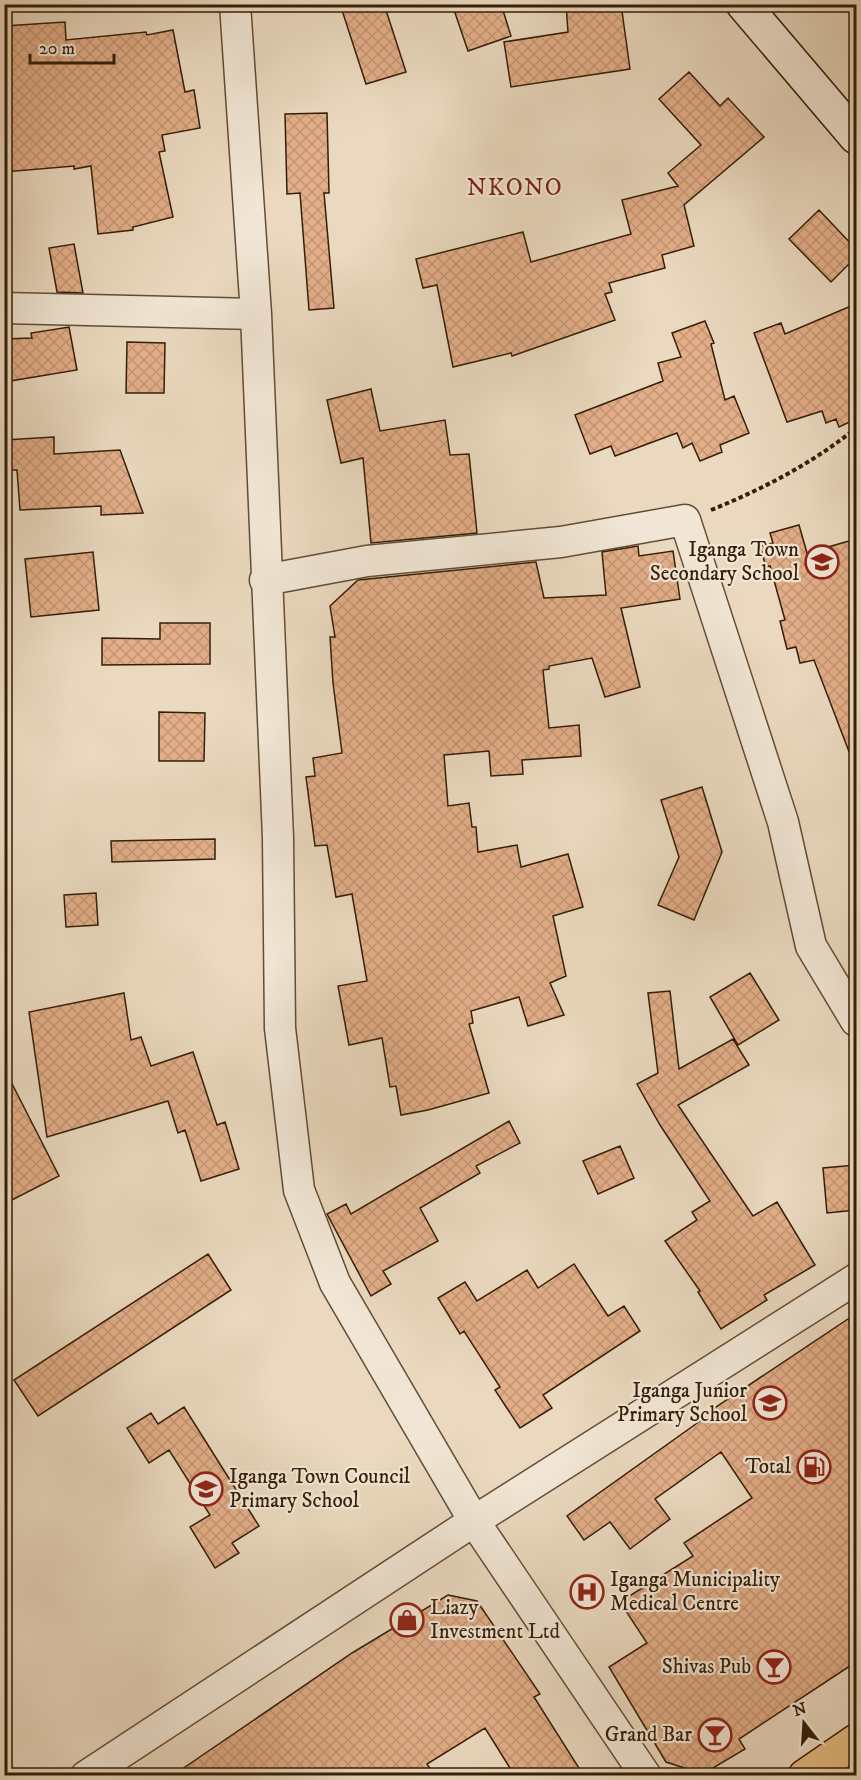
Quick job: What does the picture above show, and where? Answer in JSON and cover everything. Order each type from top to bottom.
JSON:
[{"type":"main road","points":[[743,4],[856,137]]},
{"type":"main road","points":[[805,1776],[856,1741]]},
{"type":"street","points":[[235,4],[256,314],[278,837],[280,1028],[299,1190],[335,1283],[474,1521],[646,1776]]},
{"type":"street","points":[[4,308],[256,314]]},
{"type":"street","points":[[266,580],[367,561],[561,542],[685,520],[783,822],[811,946],[856,1021]]},
{"type":"street","points":[[86,1776],[474,1521],[856,1278]]},
{"type":"path","points":[[685,520],[759,490],[856,428]]},
{"type":"building","points":[[340,4],[384,4],[406,72],[366,84]]},
{"type":"building","points":[[452,4],[501,4],[511,36],[468,51]]},
{"type":"building","points":[[566,4],[621,4],[630,69],[511,87],[504,42],[568,32]]},
{"type":"building","points":[[65,22],[66,40],[146,32],[147,35],[173,30],[185,92],[194,90],[200,128],[162,135],[165,151],[159,152],[173,217],[133,227],[133,230],[98,234],[91,166],[74,169],[74,166],[4,172],[4,26]]},
{"type":"building","points":[[689,72],[720,106],[728,98],[764,137],[684,205],[694,246],[662,255],[665,268],[609,283],[612,292],[605,294],[615,320],[512,356],[511,353],[453,367],[437,285],[423,288],[416,259],[523,232],[531,262],[631,234],[622,200],[678,186],[668,173],[701,145],[659,99]]},
{"type":"building","points":[[327,113],[329,193],[324,193],[334,308],[309,310],[300,193],[287,194],[285,114]]},
{"type":"building","points":[[819,210],[856,249],[856,257],[831,282],[789,239]]},
{"type":"building","points":[[74,244],[83,293],[57,292],[49,248]]},
{"type":"building","points":[[851,306],[856,319],[856,419],[839,427],[836,419],[826,423],[822,411],[787,422],[754,333],[781,323],[785,334]]},
{"type":"building","points":[[705,321],[714,343],[711,344],[725,400],[734,396],[749,433],[720,445],[722,452],[700,461],[692,443],[683,448],[677,433],[615,456],[611,446],[590,454],[575,415],[663,381],[658,363],[681,357],[672,333]]},
{"type":"building","points":[[69,327],[77,370],[4,382],[4,339],[32,338],[31,333]]},
{"type":"building","points":[[127,342],[165,343],[164,393],[126,393]]},
{"type":"building","points":[[371,389],[380,431],[445,420],[450,455],[469,454],[477,533],[371,543],[363,458],[341,463],[327,400]]},
{"type":"building","points":[[54,437],[54,454],[120,450],[143,513],[101,515],[101,506],[20,510],[17,470],[4,470],[4,440]]},
{"type":"building","points":[[799,525],[807,553],[856,539],[856,762],[853,762],[814,660],[800,663],[796,647],[787,649],[780,621],[785,620],[770,566],[766,567],[760,546],[773,543],[770,533]]},
{"type":"building","points":[[638,546],[639,556],[673,551],[680,599],[621,608],[640,687],[605,697],[592,658],[549,666],[549,669],[543,670],[549,728],[579,725],[581,756],[522,760],[523,774],[491,776],[489,751],[444,755],[448,806],[469,803],[472,827],[476,827],[478,852],[517,845],[521,867],[568,854],[583,907],[553,916],[566,976],[550,983],[564,1015],[528,1026],[519,997],[471,1011],[473,1023],[469,1024],[489,1093],[401,1115],[396,1086],[390,1087],[382,1038],[349,1045],[338,986],[367,981],[352,894],[336,897],[327,845],[315,846],[306,777],[315,776],[313,758],[342,753],[333,683],[330,637],[335,637],[330,606],[358,580],[536,562],[544,598],[606,595],[602,552]]},
{"type":"building","points":[[93,552],[99,610],[31,617],[25,559]]},
{"type":"building","points":[[160,623],[210,623],[210,664],[102,665],[102,638],[160,639]]},
{"type":"building","points":[[159,712],[205,713],[204,761],[159,761]]},
{"type":"building","points":[[702,787],[722,852],[694,920],[658,905],[679,857],[661,800]]},
{"type":"building","points":[[215,839],[215,859],[112,862],[111,841]]},
{"type":"building","points":[[96,893],[98,925],[66,927],[64,895]]},
{"type":"building","points":[[750,973],[779,1020],[738,1045],[710,997]]},
{"type":"building","points":[[670,991],[679,1069],[733,1039],[749,1065],[678,1105],[753,1216],[777,1202],[815,1265],[764,1295],[767,1300],[721,1329],[698,1292],[700,1291],[665,1241],[697,1220],[692,1212],[710,1201],[660,1125],[637,1084],[658,1073],[648,993]]},
{"type":"building","points":[[124,993],[131,1040],[141,1037],[151,1066],[193,1052],[217,1125],[225,1122],[239,1169],[201,1181],[185,1130],[178,1133],[168,1101],[47,1137],[29,1012]]},
{"type":"building","points":[[4,1068],[59,1176],[4,1204]]},
{"type":"building","points":[[509,1121],[520,1143],[476,1166],[480,1173],[420,1208],[438,1241],[383,1271],[391,1284],[371,1296],[327,1214],[346,1204],[351,1214]]},
{"type":"building","points":[[620,1146],[634,1178],[598,1194],[583,1161]]},
{"type":"building","points":[[856,1165],[856,1210],[827,1213],[823,1168]]},
{"type":"building","points":[[208,1254],[231,1290],[38,1416],[14,1380]]},
{"type":"building","points":[[574,1264],[608,1316],[624,1306],[640,1331],[543,1395],[552,1408],[520,1428],[495,1390],[500,1387],[464,1331],[460,1334],[438,1298],[465,1282],[477,1301],[527,1270],[538,1288]]},
{"type":"building","points":[[848,1319],[856,1332],[856,1662],[739,1739],[745,1749],[703,1774],[666,1762],[609,1667],[647,1643],[620,1602],[693,1556],[684,1543],[752,1498],[721,1452],[655,1499],[670,1519],[630,1549],[610,1522],[584,1540],[567,1516],[700,1421],[698,1419]]},
{"type":"building","points":[[184,1407],[259,1526],[232,1543],[239,1553],[215,1568],[190,1527],[210,1515],[169,1450],[149,1463],[127,1428],[151,1413],[158,1424]]},
{"type":"building","points":[[448,1595],[477,1601],[540,1694],[534,1697],[584,1776],[515,1776],[485,1728],[427,1764],[435,1776],[172,1776],[352,1653]]},
{"type":"place","name":"Iganga Town Secondary School","points":[[822,562]]},
{"type":"place","name":"Iganga Junior Primary School","points":[[770,1403]]},
{"type":"place","name":"Total","points":[[814,1467]]},
{"type":"place","name":"Iganga Town Council Primary School","points":[[206,1489]]},
{"type":"place","name":"Iganga Municipality Medical Centre","points":[[587,1592]]},
{"type":"place","name":"Liazy Investment Ltd","points":[[407,1620]]},
{"type":"place","name":"Shivas Pub","points":[[774,1667]]},
{"type":"place","name":"Grand Bar","points":[[715,1735]]},
{"type":"district","name":"NKONO","points":[[515,188]]}]
